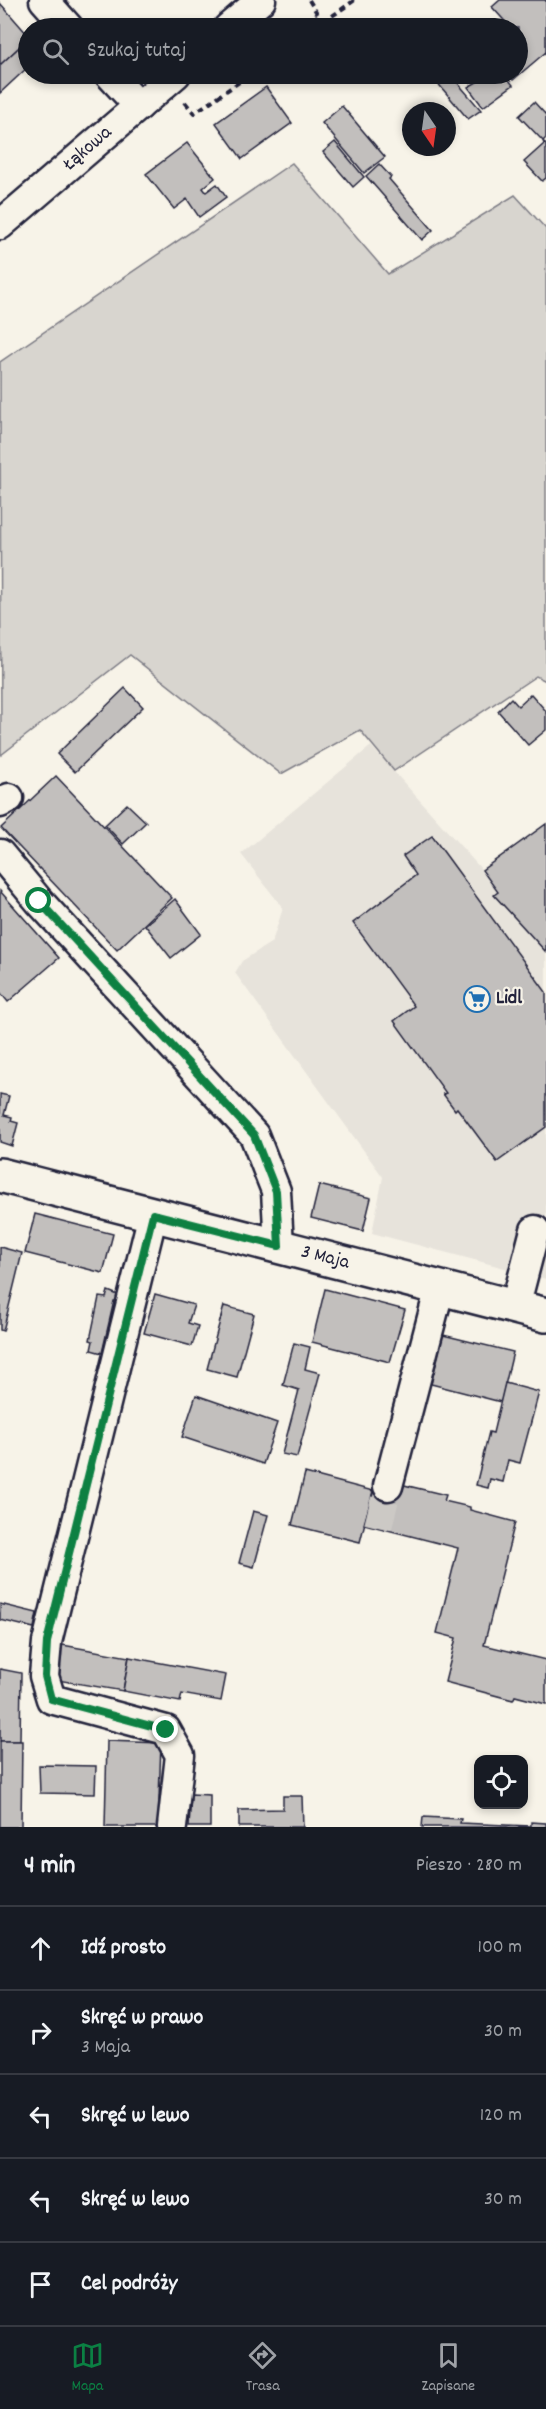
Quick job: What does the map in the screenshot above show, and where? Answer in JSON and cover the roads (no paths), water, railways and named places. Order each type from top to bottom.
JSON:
[{"type":"main road","name":"3 Maja","points":[[0,1175],[546,1315]]},
{"type":"street","points":[[44,0],[60,18]]},
{"type":"street","points":[[240,18],[261,0]]},
{"type":"street","points":[[118,84],[139,106]]},
{"type":"street","name":"Łąkowa","points":[[0,225],[164,84]]},
{"type":"street","points":[[0,854],[39,901],[254,1135],[276,1191],[279,1246]]},
{"type":"street","points":[[153,1214],[47,1642],[45,1676],[51,1699],[166,1730],[180,1755],[172,1827]]},
{"type":"street","points":[[514,1307],[535,1230]]},
{"type":"street","points":[[388,1486],[440,1287]]},
{"type":"tunnel","points":[[378,1527],[388,1486]]},
{"type":"place","name":"Lidl","points":[[477,999]]}]
